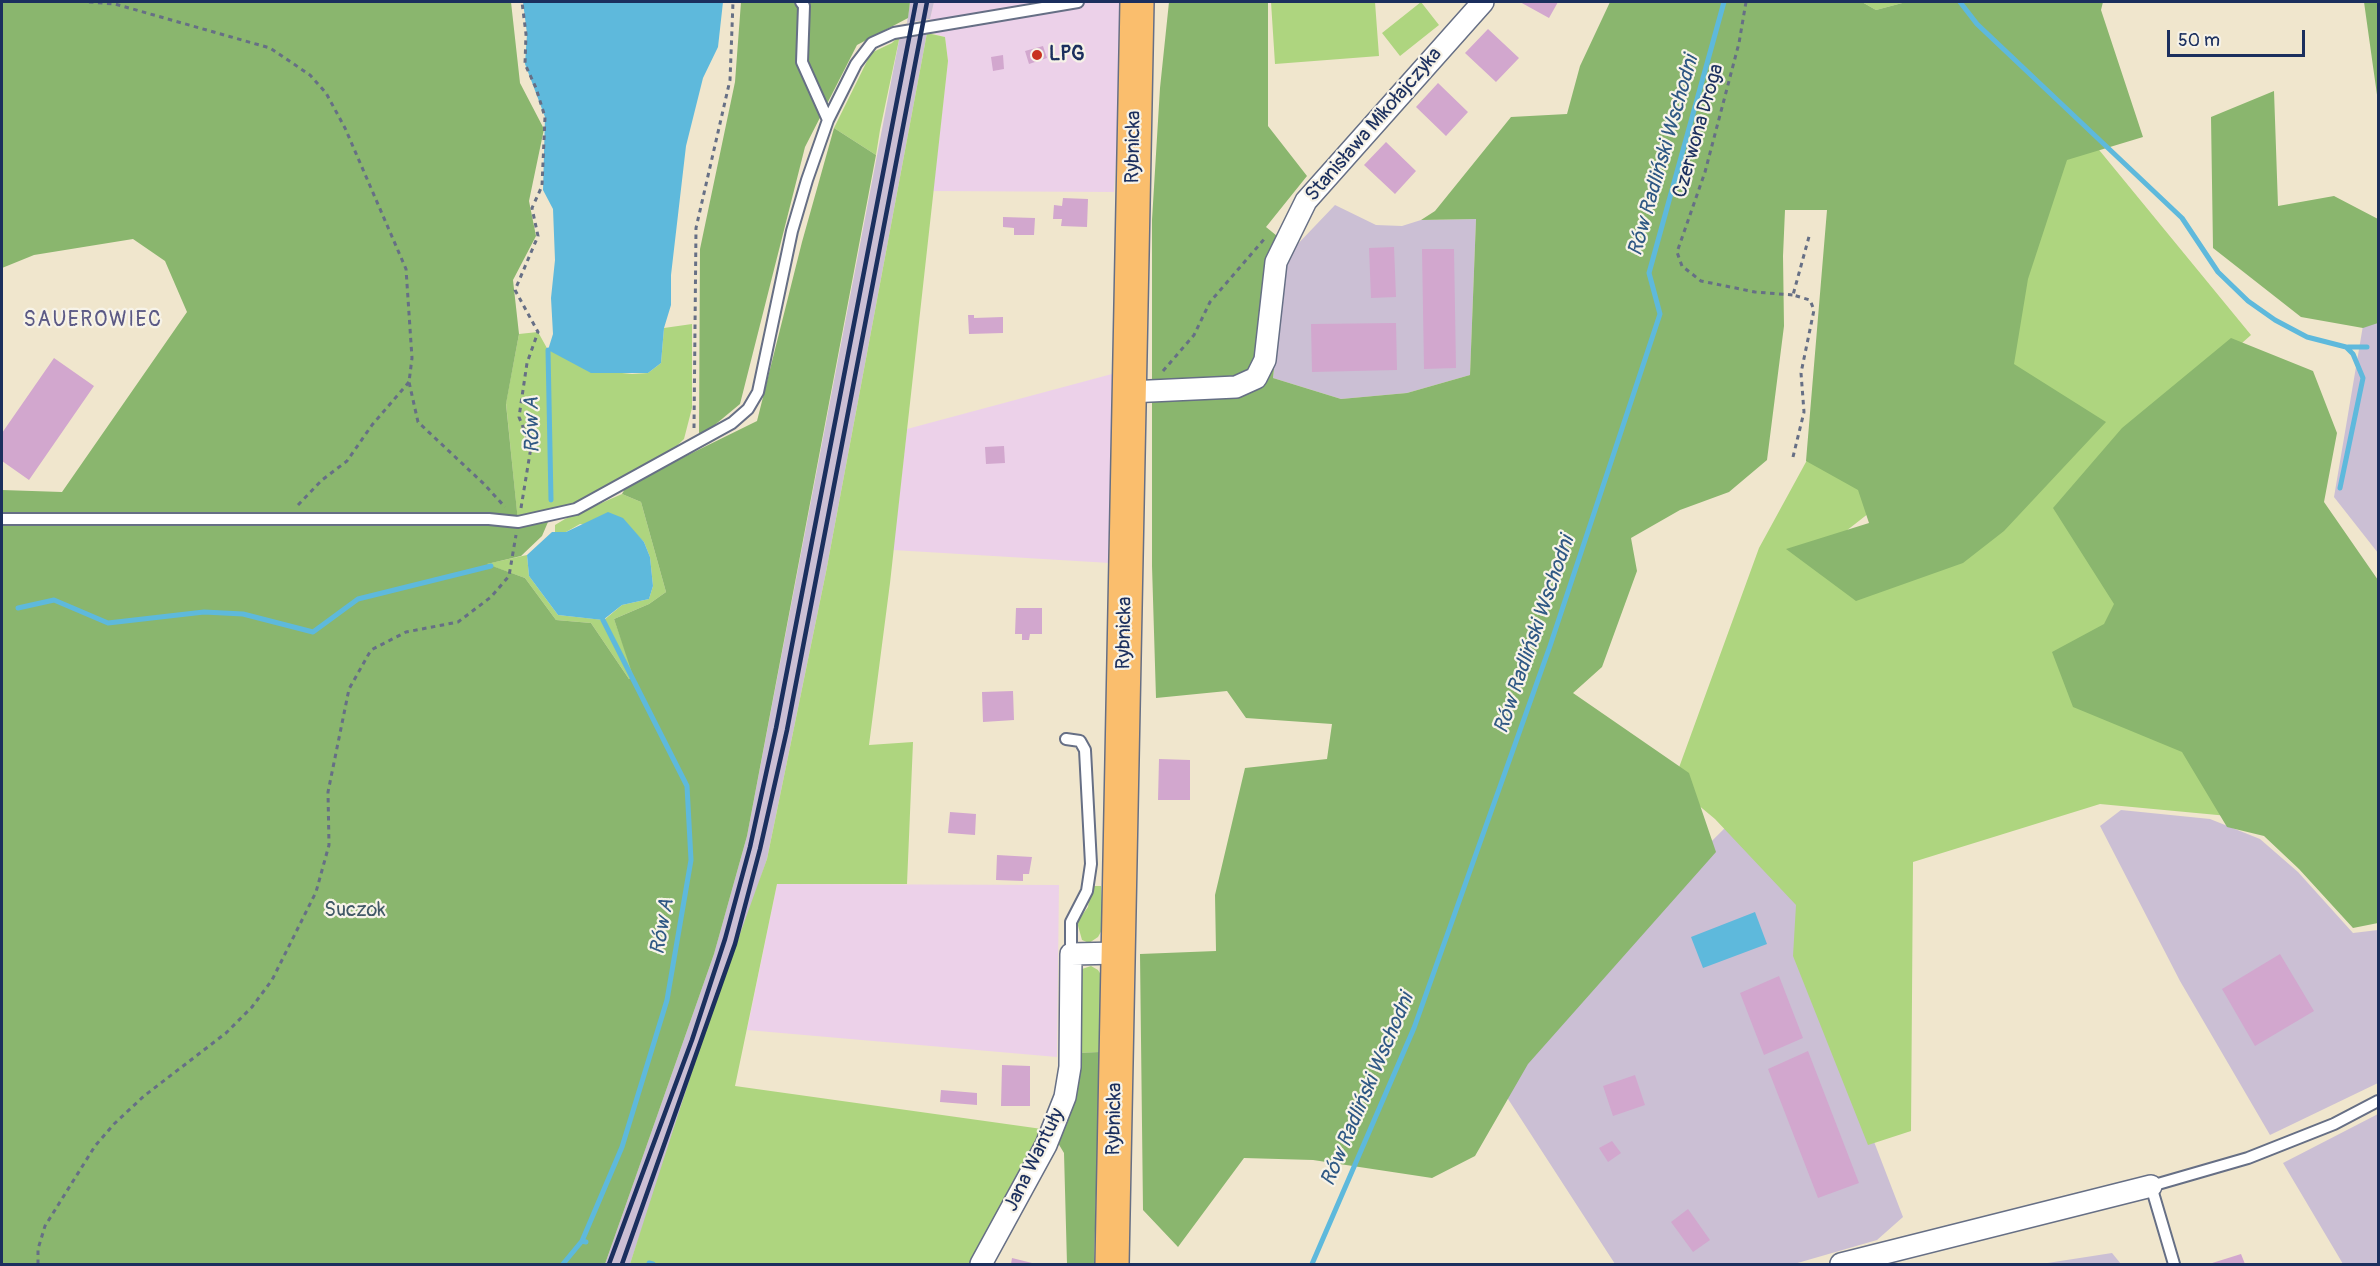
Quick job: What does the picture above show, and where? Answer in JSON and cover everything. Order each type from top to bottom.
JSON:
[{"type":"main road","name":"Rybnicka","points":[[1112,1264],[1137,2]]},
{"type":"street","name":"Stanisława Mikołajczyka","points":[[1129,392],[1236,387],[1256,378],[1265,360],[1276,262],[1302,207],[1483,2]]},
{"type":"street","points":[[1071,954],[1119,953]]},
{"type":"street","name":"Jana Wantuły","points":[[981,1264],[1050,1137],[1063,1105],[1070,1067],[1071,954]]},
{"type":"street","points":[[1841,1264],[2151,1186]]},
{"type":"lane","points":[[801,2],[804,6],[802,62],[828,120]]},
{"type":"lane","points":[[2,519],[489,519],[518,522],[576,509],[732,423],[748,409],[758,392],[792,231],[828,120],[855,63],[872,43],[894,33],[1078,2]]},
{"type":"lane","points":[[1066,739],[1080,741],[1085,750],[1091,864],[1087,891],[1071,922],[1071,954]]},
{"type":"lane","points":[[2174,1264],[2151,1186],[2248,1158],[2334,1124],[2379,1101]]},
{"type":"path","points":[[90,2],[115,4],[270,48],[310,75],[326,93],[345,129],[406,269],[412,358],[409,382],[418,422],[484,484],[518,522]]},
{"type":"path","points":[[38,1264],[38,1249],[45,1226],[95,1146],[114,1124],[144,1096],[226,1033],[252,1008],[272,980],[316,892],[329,845],[328,792],[349,689],[371,650],[406,632],[458,622],[491,597],[509,576],[531,447],[519,417],[527,363],[538,332],[515,290],[538,236],[532,208],[542,186],[544,117],[536,88],[525,64],[526,34],[522,2]]},
{"type":"path","points":[[694,431],[696,228],[729,80],[733,2]]},
{"type":"path","name":"Czerwona Droga","points":[[1746,2],[1739,43],[1705,172],[1677,252],[1682,266],[1701,281],[1755,292],[1793,295]]},
{"type":"path","points":[[1160,374],[1194,335],[1210,302],[1259,243],[1302,207]]},
{"type":"path","points":[[1793,457],[1804,412],[1801,373],[1814,310],[1810,300],[1793,295],[1810,233]]},
{"type":"path","points":[[285,520],[322,480],[347,461],[372,424],[409,382]]},
{"type":"shaded area","points":[[910,2],[934,2],[930,19],[907,23]]},
{"type":"shaded area","points":[[934,2],[1122,2],[1123,53],[1114,192],[933,191],[948,61],[945,37],[935,34],[930,19]]},
{"type":"shaded area","points":[[927,33],[826,572],[767,859],[630,1264],[605,1264],[714,954],[747,836],[900,35]]},
{"type":"shaded area","points":[[1335,205],[1376,225],[1402,226],[1421,220],[1476,219],[1470,375],[1407,393],[1341,399],[1273,378],[1285,267],[1293,249]]},
{"type":"shaded area","points":[[2368,296],[2378,296],[2378,553],[2334,497]]},
{"type":"shaded area","points":[[1112,374],[1110,563],[893,550],[907,429]]},
{"type":"shaded area","points":[[2121,810],[2210,819],[2260,839],[2298,872],[2353,933],[2378,930],[2378,1083],[2270,1135],[2180,981],[2100,826]]},
{"type":"shaded area","points":[[1733,820],[1804,895],[1821,1004],[1903,1217],[1877,1240],[1794,1264],[1615,1264],[1486,1065]]},
{"type":"shaded area","points":[[777,884],[1059,885],[1057,1057],[747,1030]]},
{"type":"shaded area","points":[[2378,1114],[2378,1264],[2343,1264],[2283,1163]]},
{"type":"shaded area","points":[[2112,1253],[2121,1264],[2041,1264]]},
{"type":"green space","name":"Suczok","points":[[2,2],[511,2],[520,83],[544,129],[529,201],[536,236],[513,280],[519,334],[506,404],[518,521],[548,522],[542,536],[521,556],[487,564],[525,578],[556,620],[591,623],[629,679],[633,676],[614,619],[649,604],[666,592],[641,502],[622,494],[627,485],[757,421],[802,242],[834,128],[876,155],[747,836],[714,954],[605,1264],[2,1264],[2,490],[62,492],[187,312],[165,261],[133,239],[34,255],[2,268]]},
{"type":"green space","points":[[741,2],[910,2],[908,18],[857,45],[805,147],[740,404],[699,438],[700,249],[735,82]]},
{"type":"green space","points":[[1169,2],[1268,2],[1268,126],[1307,176],[1266,227],[1293,249],[1285,267],[1273,378],[1341,399],[1407,393],[1470,375],[1476,219],[1421,220],[1435,211],[1511,117],[1567,114],[1580,66],[1610,2],[1862,2],[1876,10],[1906,2],[2103,2],[2101,10],[2143,137],[2067,160],[2028,279],[2014,364],[2106,422],[2004,531],[1963,563],[1856,601],[1786,549],[1869,523],[1858,490],[1806,461],[1827,210],[1785,210],[1784,326],[1767,460],[1729,492],[1680,510],[1631,538],[1637,571],[1602,667],[1573,693],[1689,773],[1716,852],[1528,1064],[1475,1156],[1432,1178],[1313,1160],[1244,1158],[1178,1247],[1143,1210],[1140,954],[1216,951],[1215,895],[1245,768],[1327,759],[1332,724],[1246,718],[1227,691],[1156,698],[1152,566],[1152,220],[1160,88]]},
{"type":"green space","points":[[1271,2],[1375,2],[1379,56],[1275,64]]},
{"type":"green space","points":[[1421,2],[1439,25],[1400,56],[1382,33]]},
{"type":"green space","points":[[1862,2],[1906,2],[1876,10]]},
{"type":"green space","points":[[2364,2],[2378,2],[2378,102]]},
{"type":"green space","points":[[927,33],[945,37],[948,61],[890,583],[869,745],[913,742],[907,884],[777,884],[735,1086],[1042,1129],[971,1264],[630,1264],[705,1031],[767,859],[826,572]]},
{"type":"green space","points":[[900,35],[876,155],[834,128],[871,53],[892,43]]},
{"type":"green space","points":[[2274,91],[2278,206],[2334,196],[2378,219],[2378,323],[2363,328],[2301,317],[2213,248],[2211,117]]},
{"type":"green space","points":[[2054,125],[2086,134],[2251,335],[2133,440],[2204,750],[2239,817],[2100,804],[1913,862],[1911,1131],[1868,1145],[1793,956],[1796,905],[1715,819],[1673,784],[1759,548],[1818,440],[1887,499],[1823,549],[1853,574],[1985,362]]},
{"type":"green space","points":[[692,324],[692,408],[684,439],[659,463],[576,509],[518,522],[506,403],[519,334],[538,332],[548,350],[612,372],[632,374],[648,373],[661,363],[664,328]]},
{"type":"green space","points":[[2231,338],[2313,371],[2337,433],[2324,502],[2378,580],[2378,923],[2353,928],[2299,869],[2264,836],[2227,827],[2182,752],[2073,707],[2052,652],[2104,624],[2114,604],[2053,508],[2122,428]]},
{"type":"green space","points":[[622,494],[641,502],[666,592],[649,604],[614,619],[634,676],[629,679],[591,623],[556,620],[525,578],[486,564],[527,555],[529,576],[558,615],[604,620],[622,605],[649,599],[653,586],[650,557],[644,542],[635,533],[580,524],[566,532],[555,532],[555,525],[565,519]]},
{"type":"green space","points":[[1091,886],[1101,886],[1103,928],[1098,937],[1089,943],[1082,940],[1077,922],[1088,907]]},
{"type":"green space","points":[[1091,966],[1098,970],[1103,978],[1100,1052],[1076,1053],[1078,981],[1082,969]]},
{"type":"green space","points":[[1100,1052],[1094,1264],[1067,1264],[1064,1153],[1058,1143],[1076,1053]]},
{"type":"water","points":[[523,2],[723,2],[718,47],[703,78],[686,146],[671,275],[671,305],[664,328],[661,363],[648,373],[591,373],[548,350],[553,334],[551,298],[555,260],[553,209],[543,190],[545,117],[525,64],[527,34]]},
{"type":"water","points":[[608,512],[623,518],[644,542],[650,557],[653,586],[649,599],[622,605],[603,620],[558,615],[529,576],[527,555],[552,532],[566,532]]},
{"type":"water","points":[[1755,912],[1767,944],[1703,968],[1691,937]]},
{"type":"building","points":[[1520,2],[1558,2],[1549,18]]},
{"type":"building","points":[[1488,29],[1519,58],[1496,82],[1465,53]]},
{"type":"building","points":[[1043,46],[1047,58],[1029,64],[1025,51]]},
{"type":"building","points":[[1003,55],[1004,69],[993,71],[991,57]]},
{"type":"building","points":[[1438,83],[1468,112],[1446,136],[1416,107]]},
{"type":"building","points":[[1386,142],[1416,171],[1395,194],[1364,165]]},
{"type":"building","points":[[1063,198],[1088,199],[1087,227],[1061,226],[1062,219],[1053,219],[1054,205],[1062,206]]},
{"type":"building","points":[[1003,217],[1035,218],[1034,235],[1014,235],[1014,228],[1003,227]]},
{"type":"building","points":[[1394,247],[1396,297],[1371,298],[1369,248]]},
{"type":"building","points":[[1422,249],[1454,249],[1456,368],[1424,369]]},
{"type":"building","points":[[968,315],[974,315],[974,318],[1003,317],[1003,333],[969,334]]},
{"type":"building","points":[[1396,323],[1397,370],[1312,372],[1311,324]]},
{"type":"building","points":[[54,358],[94,386],[29,480],[2,461],[2,433]]},
{"type":"building","points":[[1004,446],[1005,463],[986,464],[985,447]]},
{"type":"building","points":[[1016,608],[1042,608],[1042,634],[1030,634],[1029,640],[1022,640],[1022,634],[1015,634]]},
{"type":"building","points":[[1013,691],[1014,720],[983,722],[982,692]]},
{"type":"building","points":[[1159,759],[1190,760],[1190,800],[1158,800]]},
{"type":"building","points":[[950,812],[976,814],[975,835],[948,833]]},
{"type":"building","points":[[997,855],[1032,857],[1029,874],[1023,874],[1023,881],[996,880]]},
{"type":"building","points":[[2280,954],[2314,1011],[2255,1046],[2222,989]]},
{"type":"building","points":[[1779,976],[1803,1038],[1764,1055],[1740,993]]},
{"type":"building","points":[[1808,1051],[1859,1183],[1818,1198],[1768,1069]]},
{"type":"building","points":[[1002,1065],[1030,1066],[1030,1106],[1001,1106]]},
{"type":"building","points":[[1635,1075],[1645,1105],[1613,1116],[1603,1086]]},
{"type":"building","points":[[941,1090],[977,1093],[977,1105],[940,1102]]},
{"type":"building","points":[[1612,1141],[1621,1153],[1608,1162],[1599,1148]]},
{"type":"building","points":[[1688,1209],[1710,1240],[1693,1252],[1671,1222]]},
{"type":"building","points":[[2241,1254],[2245,1264],[2209,1264]]},
{"type":"building","points":[[1012,1258],[1036,1264],[1011,1264]]},
{"type":"waterway","name":"Rów Radliński Wschodni","points":[[1312,1264],[1414,1028],[1550,646],[1660,314],[1649,273],[1724,2]]},
{"type":"waterway","points":[[1960,2],[1977,24],[2182,218],[2218,272],[2248,301],[2275,320],[2307,337],[2346,347],[2353,354],[2363,378],[2340,488]]},
{"type":"waterway","points":[[2348,347],[2367,347]]},
{"type":"waterway","name":"Rów A","points":[[548,350],[551,500]]},
{"type":"waterway","points":[[18,608],[54,600],[108,623],[204,612],[243,614],[313,632],[358,599],[491,566]]},
{"type":"waterway","name":"Rów A","points":[[586,1242],[582,1241],[622,1147],[667,1000],[691,860],[687,786],[603,620]]},
{"type":"waterway","points":[[563,1264],[582,1241]]},
{"type":"waterway","name":"Rów A","points":[[649,1263],[653,1264]]},
{"type":"railway","points":[[609,1264],[692,1040],[725,939],[750,847],[776,728],[916,2]]},
{"type":"railway","points":[[622,1264],[735,944],[760,849],[787,730],[927,2]]},
{"type":"place","name":"LPG","points":[[1037,55]]},
{"type":"district","name":"SAUEROWIEC","points":[[93,321]]}]
